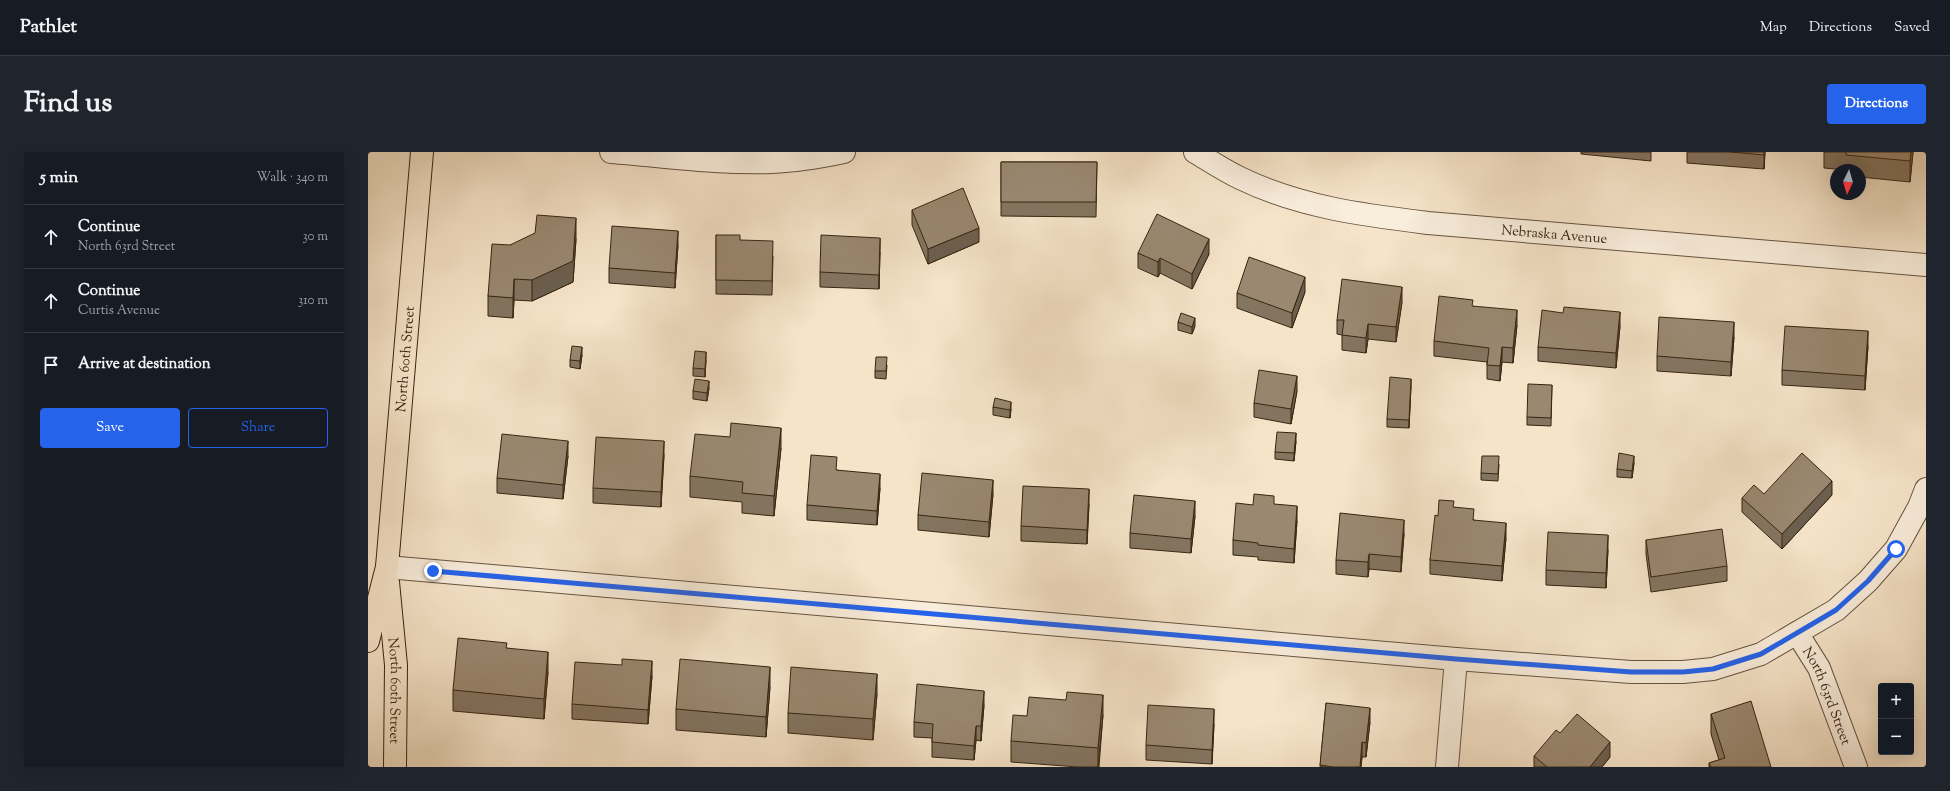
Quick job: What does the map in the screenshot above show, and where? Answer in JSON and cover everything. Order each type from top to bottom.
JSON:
[{"type":"main road","name":"North 60th Street","points":[[368,641],[386,567],[422,152]]},
{"type":"main road","name":"North 60th Street","points":[[386,567],[396,665],[395,767]]},
{"type":"street","points":[[611,152],[728,161],[772,162],[817,158],[844,152]]},
{"type":"street","name":"Nebraska Avenue","points":[[1195,152],[1239,178],[1273,192],[1307,203],[1357,214],[1428,223],[1926,266]]},
{"type":"street","name":"North 63rd Street","points":[[1856,767],[1819,668],[1797,633],[1836,610],[1868,581],[1896,549],[1920,507],[1926,489]]},
{"type":"street","points":[[386,567],[1456,659],[1631,672],[1683,672],[1713,669],[1761,654],[1797,633]]},
{"type":"street","points":[[1448,767],[1456,659]]},
{"type":"building","points":[[1731,152],[1764,152],[1764,155]]},
{"type":"building","points":[[1846,152],[1911,152],[1910,161],[1846,155]]},
{"type":"building","points":[[1001,162],[1097,162],[1096,202],[1001,202]]},
{"type":"building","points":[[963,188],[979,228],[928,249],[912,210]]},
{"type":"building","points":[[1157,214],[1209,239],[1192,274],[1160,258],[1158,262],[1138,253]]},
{"type":"building","points":[[537,215],[576,218],[573,261],[532,280],[514,279],[513,298],[488,296],[492,244],[510,245],[535,233]]},
{"type":"building","points":[[612,226],[678,231],[675,273],[609,268]]},
{"type":"building","points":[[716,235],[740,235],[740,240],[773,241],[772,281],[716,280]]},
{"type":"building","points":[[821,235],[880,238],[879,275],[820,272]]},
{"type":"building","points":[[1249,257],[1305,277],[1292,313],[1237,293]]},
{"type":"building","points":[[1342,279],[1402,287],[1396,327],[1368,324],[1366,338],[1342,335],[1344,320],[1337,320]]},
{"type":"building","points":[[1439,296],[1473,300],[1472,306],[1517,310],[1513,348],[1502,347],[1500,366],[1487,365],[1489,348],[1434,341]]},
{"type":"building","points":[[1564,307],[1620,312],[1616,353],[1538,347],[1542,310],[1563,313]]},
{"type":"building","points":[[1181,313],[1195,318],[1192,327],[1178,322]]},
{"type":"building","points":[[1659,317],[1734,322],[1731,362],[1657,356]]},
{"type":"building","points":[[1785,326],[1868,331],[1865,376],[1782,370]]},
{"type":"building","points":[[572,346],[582,347],[580,361],[570,360]]},
{"type":"building","points":[[695,351],[706,352],[705,369],[693,368]]},
{"type":"building","points":[[876,357],[887,357],[886,371],[875,371]]},
{"type":"building","points":[[1259,370],[1297,376],[1291,409],[1254,403]]},
{"type":"building","points":[[1390,377],[1411,379],[1409,420],[1387,419]]},
{"type":"building","points":[[695,379],[709,381],[707,393],[693,391]]},
{"type":"building","points":[[1528,384],[1552,385],[1551,418],[1527,417]]},
{"type":"building","points":[[995,398],[1011,402],[1010,410],[993,407]]},
{"type":"building","points":[[731,423],[781,428],[774,496],[742,493],[743,482],[690,476],[695,434],[730,437]]},
{"type":"building","points":[[1277,432],[1296,433],[1294,453],[1275,452]]},
{"type":"building","points":[[502,434],[568,441],[563,485],[497,478]]},
{"type":"building","points":[[596,437],[664,441],[661,492],[593,488]]},
{"type":"building","points":[[1619,453],[1634,456],[1632,471],[1617,469]]},
{"type":"building","points":[[1802,453],[1832,481],[1782,534],[1742,498],[1754,485],[1764,494]]},
{"type":"building","points":[[811,455],[837,457],[836,470],[880,474],[877,511],[807,505]]},
{"type":"building","points":[[1482,456],[1499,456],[1498,474],[1481,473]]},
{"type":"building","points":[[922,473],[993,480],[989,522],[918,515]]},
{"type":"building","points":[[1023,486],[1089,489],[1087,530],[1021,526]]},
{"type":"building","points":[[1254,494],[1274,496],[1274,504],[1297,506],[1294,549],[1258,545],[1258,543],[1233,540],[1236,503],[1253,505]]},
{"type":"building","points":[[1134,495],[1195,501],[1191,539],[1130,533]]},
{"type":"building","points":[[1439,500],[1454,501],[1453,507],[1474,509],[1473,520],[1506,523],[1502,566],[1430,560],[1435,515],[1438,516]]},
{"type":"building","points":[[1340,513],[1404,520],[1401,557],[1369,554],[1368,562],[1336,560]]},
{"type":"building","points":[[1722,529],[1727,566],[1651,577],[1646,540]]},
{"type":"building","points":[[1548,532],[1608,535],[1606,573],[1546,570]]},
{"type":"building","points":[[458,638],[507,643],[506,648],[548,652],[544,699],[453,690]]},
{"type":"building","points":[[622,659],[652,661],[648,710],[572,704],[575,662],[622,665]]},
{"type":"building","points":[[680,659],[770,667],[766,717],[676,709]]},
{"type":"building","points":[[791,667],[877,674],[873,719],[788,713]]},
{"type":"building","points":[[917,684],[984,691],[981,726],[976,726],[974,746],[932,742],[933,724],[914,722]]},
{"type":"building","points":[[1067,692],[1103,695],[1098,748],[1011,741],[1013,715],[1027,716],[1029,697],[1066,700]]},
{"type":"building","points":[[1751,701],[1771,767],[1711,767],[1709,763],[1725,758],[1711,714]]},
{"type":"building","points":[[1326,703],[1370,708],[1366,743],[1362,742],[1360,767],[1333,767],[1320,765]]},
{"type":"building","points":[[1148,705],[1214,709],[1212,750],[1146,745]]},
{"type":"building","points":[[1577,714],[1610,742],[1590,767],[1547,767],[1534,756],[1556,730],[1560,733]]},
{"type":"route","points":[[433,571],[1456,659],[1631,672],[1683,672],[1713,669],[1761,654],[1836,610],[1868,581],[1896,549]]}]
